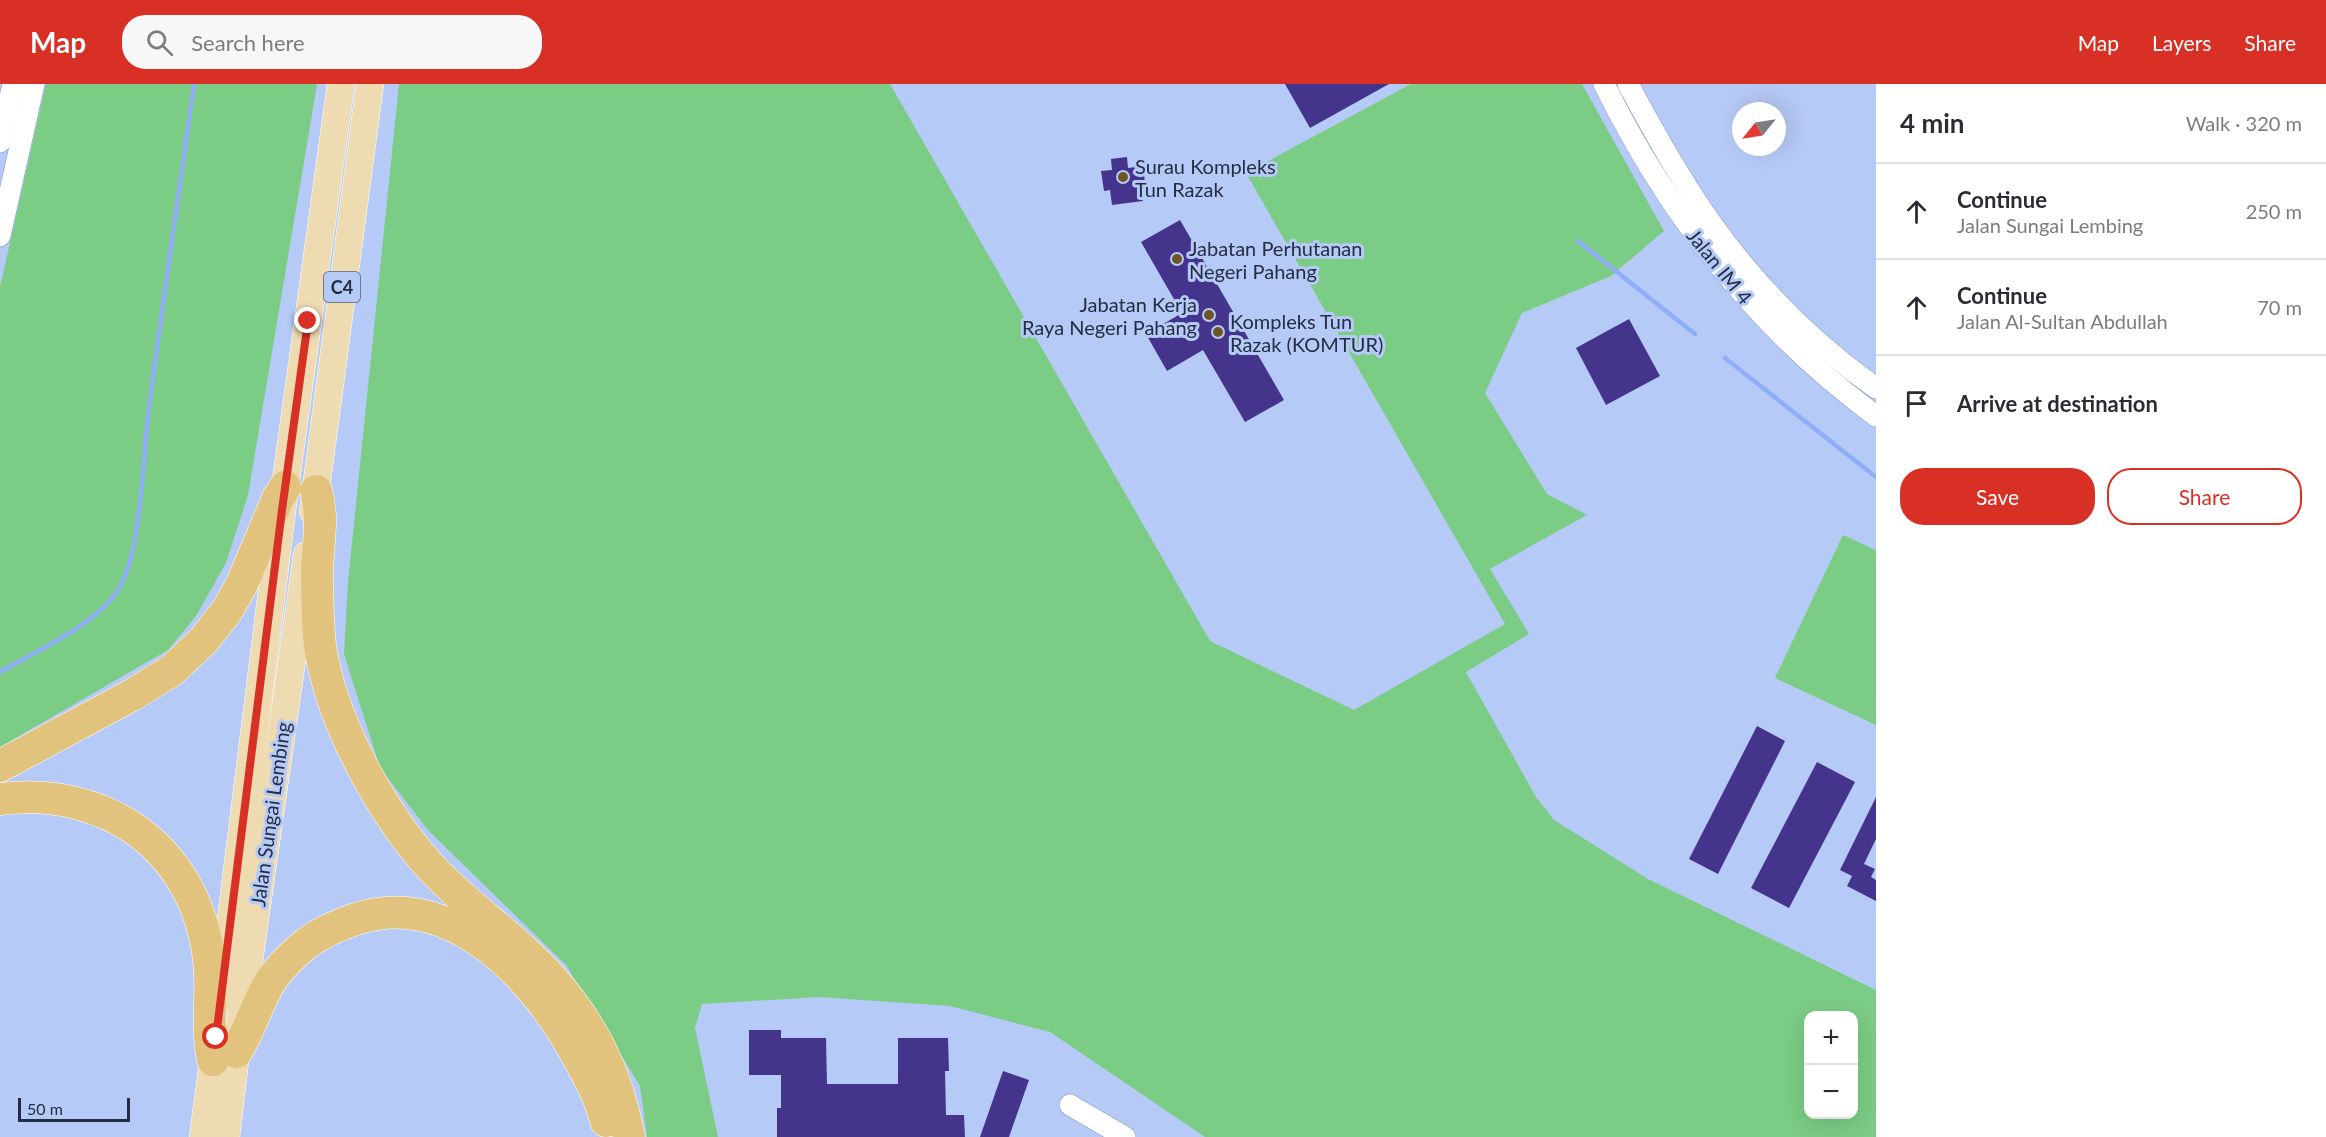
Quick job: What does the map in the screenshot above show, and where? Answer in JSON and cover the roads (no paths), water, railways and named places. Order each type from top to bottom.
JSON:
[{"type":"highway","points":[[0,766],[132,695],[171,671],[204,640],[241,586],[278,498],[285,487]]},
{"type":"highway","points":[[315,491],[320,506],[317,577],[321,656],[331,692],[355,750],[381,800],[429,865],[450,887],[520,947],[553,980],[586,1024],[609,1064],[623,1107],[629,1137]]},
{"type":"highway","points":[[0,800],[42,797],[83,804],[118,817],[152,842],[182,879],[201,916],[209,961],[209,1037],[224,1056],[249,1029],[266,989],[283,966],[306,944],[337,926],[374,913],[405,912],[437,919],[470,933],[510,966],[549,1009],[594,1087],[605,1115],[610,1137]]},
{"type":"main road","name":"C4","points":[[285,487],[341,84]]},
{"type":"main road","name":"C4","points":[[315,491],[370,84]]},
{"type":"main road","name":"Jalan Sungai Lembing","points":[[226,1137],[224,1056],[285,487]]},
{"type":"main road","name":"Jalan Sungai Lembing","points":[[203,1137],[224,1056],[315,491]]},
{"type":"street","points":[[0,236],[15,122],[13,84]]},
{"type":"street","points":[[0,142],[15,122],[33,84]]},
{"type":"street","name":"Jalan IM 4","points":[[1604,84],[1637,149],[1685,223],[1758,312],[1812,363],[1876,416]]},
{"type":"street","name":"Jalan IM 4","points":[[1628,84],[1655,134],[1698,204],[1745,267],[1794,321],[1876,388]]},
{"type":"street","points":[[1070,1105],[1125,1137]]},
{"type":"waterway","points":[[0,672],[62,637],[93,616],[116,593],[125,577],[136,534],[148,416],[194,84]]},
{"type":"waterway","points":[[1578,241],[1695,334]]},
{"type":"waterway","points":[[1725,358],[1876,477]]},
{"type":"place","name":"Surau Kompleks Tun Razak","points":[[1123,177]]},
{"type":"place","name":"Jabatan Perhutanan Negeri Pahang","points":[[1177,259]]},
{"type":"place","name":"Jabatan Kerja Raya Negeri Pahang","points":[[1209,315]]},
{"type":"place","name":"Kompleks Tun Razak (KOMTUR)","points":[[1218,332]]}]
